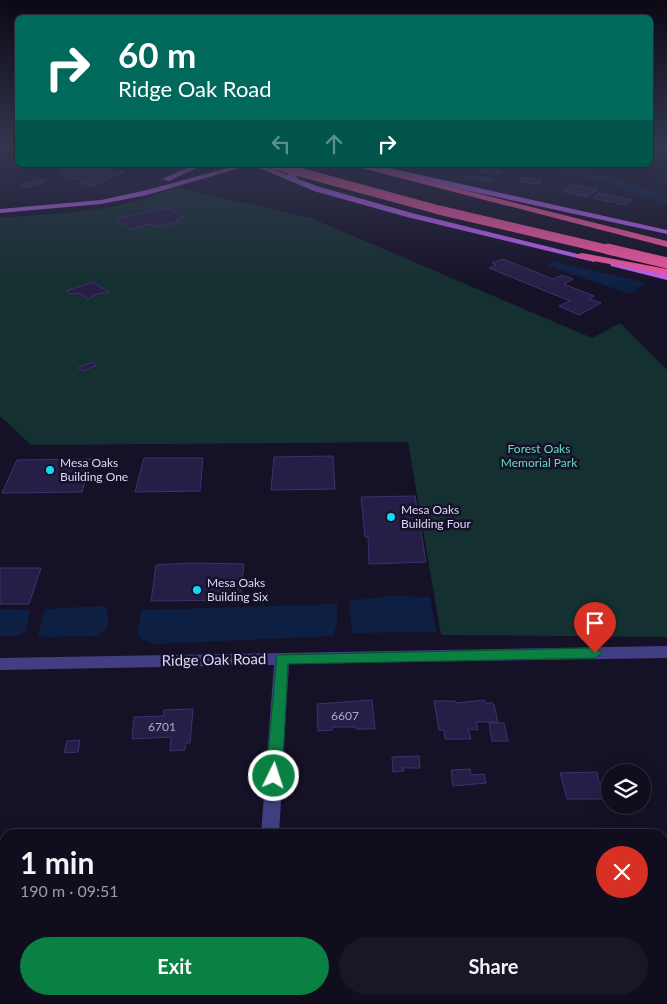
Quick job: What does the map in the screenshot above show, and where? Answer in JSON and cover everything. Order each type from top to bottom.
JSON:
[{"type":"highway","points":[[384,195],[440,210],[667,262]]},
{"type":"highway","points":[[472,195],[667,244]]},
{"type":"highway","points":[[582,256],[667,272]]},
{"type":"main road","points":[[0,203],[76,198],[93,195]]},
{"type":"main road","points":[[0,211],[84,205],[135,195]]},
{"type":"main road","points":[[342,195],[425,220],[667,277]]},
{"type":"main road","points":[[498,195],[667,232]]},
{"type":"street","name":"Ridge Oak Road","points":[[0,664],[667,652]]},
{"type":"street","points":[[270,829],[282,659]]},
{"type":"green space","name":"Forest Oaks Memorial Park","points":[[209,195],[311,218],[592,338],[620,323],[667,370],[667,637],[441,635],[408,442],[31,445],[0,416],[0,218],[67,213],[111,207],[154,196]]},
{"type":"water","points":[[553,261],[647,283],[630,294],[548,265]]},
{"type":"water","points":[[391,596],[430,597],[436,632],[352,633],[349,601]]},
{"type":"water","points":[[337,604],[338,620],[333,636],[155,644],[143,640],[137,634],[142,610]]},
{"type":"water","points":[[101,606],[107,608],[108,626],[98,636],[45,637],[38,635],[45,609]]},
{"type":"water","points":[[0,609],[30,610],[26,631],[16,636],[0,636]]},
{"type":"building","points":[[596,195],[607,195],[632,200],[625,205],[593,198]]},
{"type":"building","points":[[170,208],[183,218],[176,220],[180,222],[157,227],[148,224],[131,230],[118,219]]},
{"type":"building","points":[[503,259],[553,279],[562,275],[573,279],[564,284],[594,296],[589,299],[601,303],[579,315],[559,306],[570,301],[489,268],[496,265],[492,263]]},
{"type":"building","points":[[93,282],[109,292],[97,294],[88,299],[79,293],[71,294],[66,291]]},
{"type":"building","points":[[93,362],[97,365],[83,371],[78,368]]},
{"type":"building","points":[[333,456],[335,489],[271,490],[274,457]]},
{"type":"building","points":[[144,458],[203,458],[200,491],[135,492]]},
{"type":"building","name":"Mesa Oaks Building One","points":[[91,459],[82,492],[2,493],[17,460]]},
{"type":"building","name":"Mesa Oaks Building Four","points":[[415,496],[426,562],[369,564],[368,537],[365,537],[361,497]]},
{"type":"building","name":"Mesa Oaks Building Six","points":[[190,563],[244,564],[240,600],[151,601],[156,565]]},
{"type":"building","points":[[0,568],[41,568],[29,604],[0,604]]},
{"type":"building","points":[[372,700],[375,729],[332,727],[332,730],[318,731],[317,704]]},
{"type":"building","points":[[484,700],[485,703],[492,703],[494,705],[498,722],[476,722],[478,730],[468,729],[471,739],[445,739],[444,730],[439,730],[434,701],[455,701],[456,703]]},
{"type":"building","points":[[193,709],[190,743],[186,743],[185,750],[170,751],[171,737],[132,739],[134,717],[163,716],[164,710]]},
{"type":"building","points":[[489,723],[504,723],[508,741],[492,741]]},
{"type":"building","points":[[80,740],[78,752],[64,753],[67,741]]},
{"type":"building","points":[[419,756],[420,768],[403,768],[404,771],[393,772],[392,757]]},
{"type":"building","points":[[470,769],[471,775],[484,774],[486,783],[453,786],[451,770]]},
{"type":"building","points":[[597,772],[599,782],[601,782],[601,799],[567,799],[560,773]]},
{"type":"waterway","points":[[650,195],[667,201]]},
{"type":"place","name":"Mesa Oaks Building One","points":[[50,470]]},
{"type":"place","name":"Mesa Oaks Building Four","points":[[391,517]]},
{"type":"place","name":"Mesa Oaks Building Six","points":[[197,590]]},
{"type":"route","points":[[274,776],[282,659],[595,653]]}]
